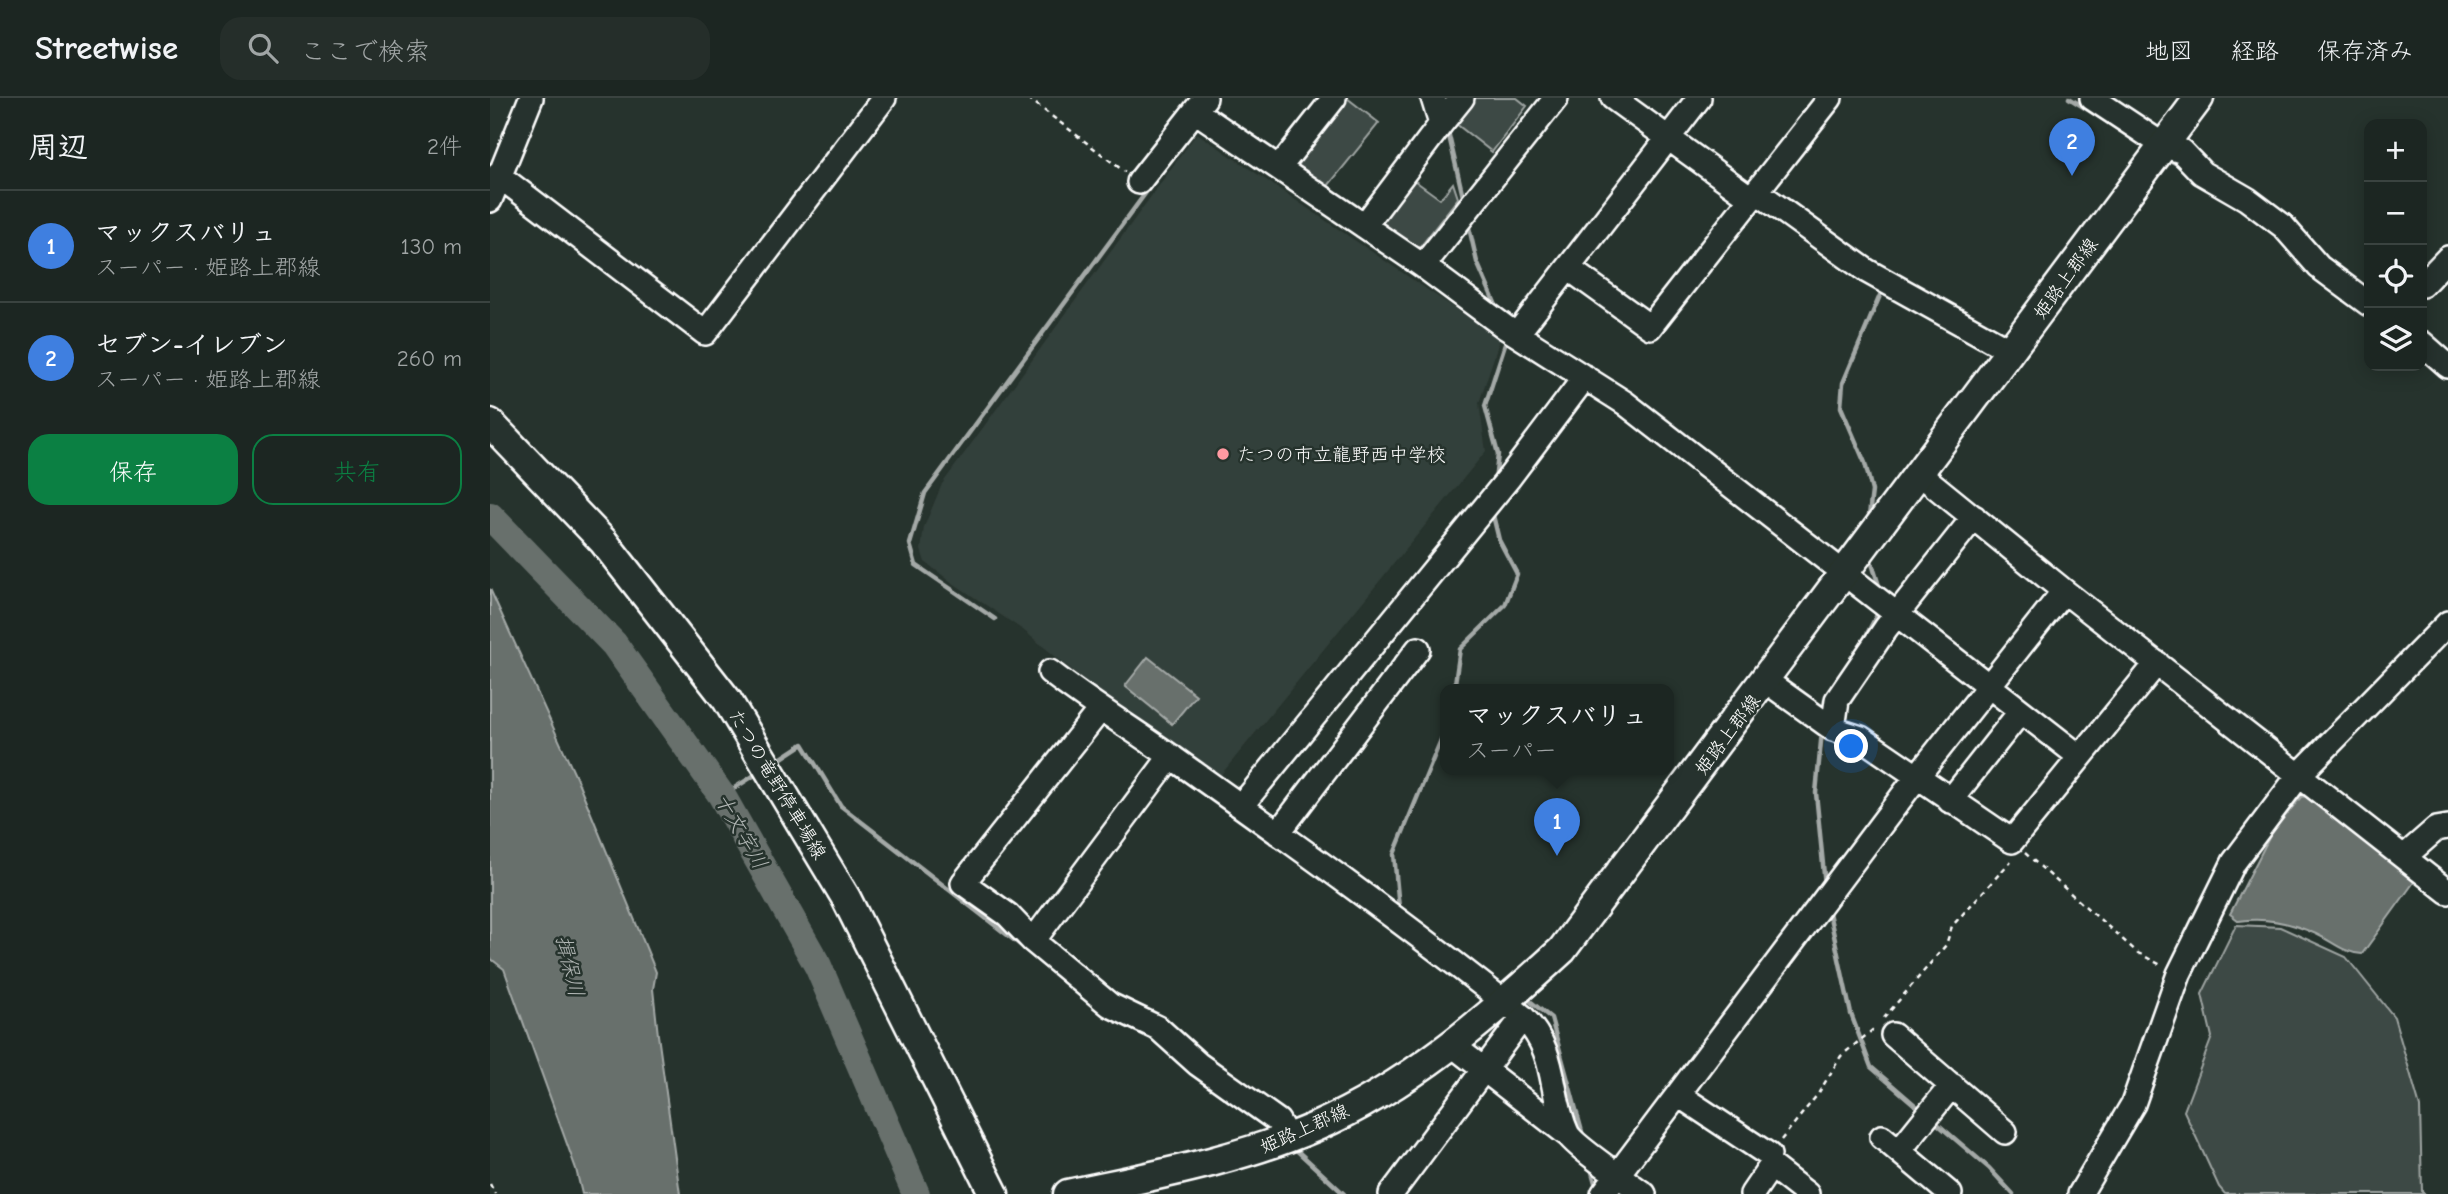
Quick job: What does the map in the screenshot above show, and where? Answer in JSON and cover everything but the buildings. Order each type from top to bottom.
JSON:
[{"type":"main road","name":"姫路上郡線","points":[[1068,1194],[1155,1185],[1288,1138],[1317,1126],[1402,1080],[1451,1044],[1514,1010],[1845,576],[2199,98]]},
{"type":"main road","name":"たつの竜野停車場線","points":[[490,423],[603,541],[727,699],[846,898],[994,1194]]},
{"type":"street","points":[[490,200],[531,98]]},
{"type":"street","points":[[498,175],[705,333],[884,98]]},
{"type":"street","points":[[1279,168],[1334,98]]},
{"type":"street","points":[[1433,98],[1441,124]]},
{"type":"street","points":[[1364,226],[1462,98]]},
{"type":"street","points":[[1423,266],[1556,98]]},
{"type":"street","points":[[1614,98],[1668,138],[1867,271],[2011,351]]},
{"type":"street","points":[[1517,334],[1699,98]]},
{"type":"street","points":[[1568,268],[1650,327],[1830,98]]},
{"type":"street","points":[[2092,98],[2163,145],[2181,151],[2202,173],[2247,198],[2274,219],[2319,267],[2364,300]]},
{"type":"street","points":[[1139,182],[1200,104],[1279,168],[1517,334],[1625,403],[2079,756]]},
{"type":"street","points":[[2427,280],[2448,258]]},
{"type":"street","points":[[2427,347],[2448,366]]},
{"type":"street","points":[[1241,806],[1508,479],[1584,377]]},
{"type":"street","points":[[1920,474],[2064,591],[2448,892]]},
{"type":"street","points":[[1833,729],[1837,700],[1886,628],[1886,607],[1974,517]]},
{"type":"street","points":[[1603,1194],[1680,1096],[1916,778],[2064,591]]},
{"type":"street","points":[[2081,1194],[2133,1104],[2179,974],[2234,862],[2300,774],[2448,622]]},
{"type":"street","points":[[1278,833],[1418,649]]},
{"type":"street","points":[[1362,660],[1391,687]]},
{"type":"street","points":[[1766,681],[1833,729],[1861,738],[2016,846],[2079,756],[2157,663]]},
{"type":"street","points":[[1050,672],[1100,711],[1171,756],[1241,806],[1514,1010],[1538,1032],[1547,1051],[1568,1135]]},
{"type":"street","points":[[1100,711],[963,883],[1008,915],[1032,941],[1110,1005],[1158,1028],[1198,1064],[1278,1121],[1288,1138]]},
{"type":"street","points":[[1950,801],[2021,711]]},
{"type":"street","points":[[1032,941],[1171,756]]},
{"type":"street","points":[[2404,857],[2436,829],[2448,827]]},
{"type":"street","points":[[1392,1194],[1483,1071],[1514,1010]]},
{"type":"street","points":[[1893,1035],[2005,1132]]},
{"type":"street","points":[[1451,1044],[1644,1194]]},
{"type":"street","points":[[1950,1194],[1891,1144],[1952,1085]]},
{"type":"street","points":[[1680,1096],[1769,1155]]},
{"type":"street","points":[[1752,1194],[1771,1166],[1807,1194]]},
{"type":"path","points":[[1028,98],[1139,182]]},
{"type":"path","points":[[1769,1155],[1818,1094],[1841,1056],[1879,1024],[1946,946],[1952,926],[2016,846],[2138,953],[2179,974]]},
{"type":"path","points":[[490,1184],[495,1194]]},
{"type":"shaded area","points":[[1339,98],[1347,98],[1379,123],[1324,191],[1296,171],[1293,158]]},
{"type":"shaded area","points":[[1474,98],[1517,98],[1527,106],[1492,152],[1455,123]]},
{"type":"shaded area","name":"たつの市立龍野西中学校","points":[[1197,133],[1500,339],[1479,403],[1486,451],[1220,776],[1099,692],[1023,630],[950,581],[925,562],[921,550],[924,527],[942,484]]},
{"type":"shaded area","points":[[1411,178],[1440,199],[1453,183],[1458,198],[1420,247],[1408,250],[1381,232],[1379,218]]},
{"type":"shaded area","points":[[2236,925],[2280,927],[2346,957],[2394,1017],[2420,1107],[2422,1192],[2425,1194],[2225,1194],[2219,1187],[2184,1111],[2212,1037],[2202,994]]},
{"type":"water","name":"揖保川","points":[[490,589],[579,784],[656,972],[653,989],[680,1194],[582,1194],[576,1169],[504,969],[490,958]]},
{"type":"water","points":[[1148,657],[1196,695],[1172,724],[1125,686]]},
{"type":"water","points":[[2308,796],[2414,882],[2362,954],[2343,949],[2297,926],[2268,920],[2239,921],[2230,914],[2272,832],[2301,797]]},
{"type":"waterway","points":[[2069,98],[2119,129]]},
{"type":"waterway","points":[[1447,127],[1464,201]]},
{"type":"waterway","points":[[2165,157],[2182,167]]},
{"type":"waterway","points":[[995,619],[916,565],[910,544],[925,493],[1161,172]]},
{"type":"waterway","points":[[1468,223],[1477,262],[1498,310]]},
{"type":"waterway","points":[[1868,524],[1872,491],[1865,463],[1841,407],[1843,383],[1881,293]]},
{"type":"waterway","points":[[1495,482],[1498,454],[1485,406],[1507,338]]},
{"type":"waterway","points":[[1455,684],[1460,649],[1505,605],[1517,574],[1499,540],[1492,511]]},
{"type":"waterway","name":"十文字川","points":[[490,516],[614,644],[722,796],[818,966],[916,1194]]},
{"type":"waterway","points":[[1870,557],[1880,589]]},
{"type":"waterway","points":[[1860,647],[1879,611]]},
{"type":"waterway","points":[[1822,731],[1816,793],[1825,885]]},
{"type":"waterway","points":[[1399,908],[1394,854],[1440,742]]},
{"type":"waterway","points":[[774,763],[803,744],[841,806],[1037,958]]},
{"type":"waterway","points":[[722,796],[758,773]]},
{"type":"waterway","points":[[1828,908],[1851,1014],[1871,1067],[1922,1111]]},
{"type":"waterway","points":[[1525,997],[1551,1018],[1584,1139]]},
{"type":"waterway","points":[[1218,1092],[1236,1105]]},
{"type":"waterway","points":[[1934,1121],[1989,1168],[2013,1194]]},
{"type":"waterway","points":[[1293,1147],[1344,1194]]},
{"type":"waterway","points":[[1590,1165],[1597,1190]]},
{"type":"place","name":"セブン-イレブン","points":[[2072,176]]},
{"type":"place","name":"たつの市立龍野西中学校","points":[[1223,454]]},
{"type":"place","name":"マックスバリュ","points":[[1557,856]]}]
